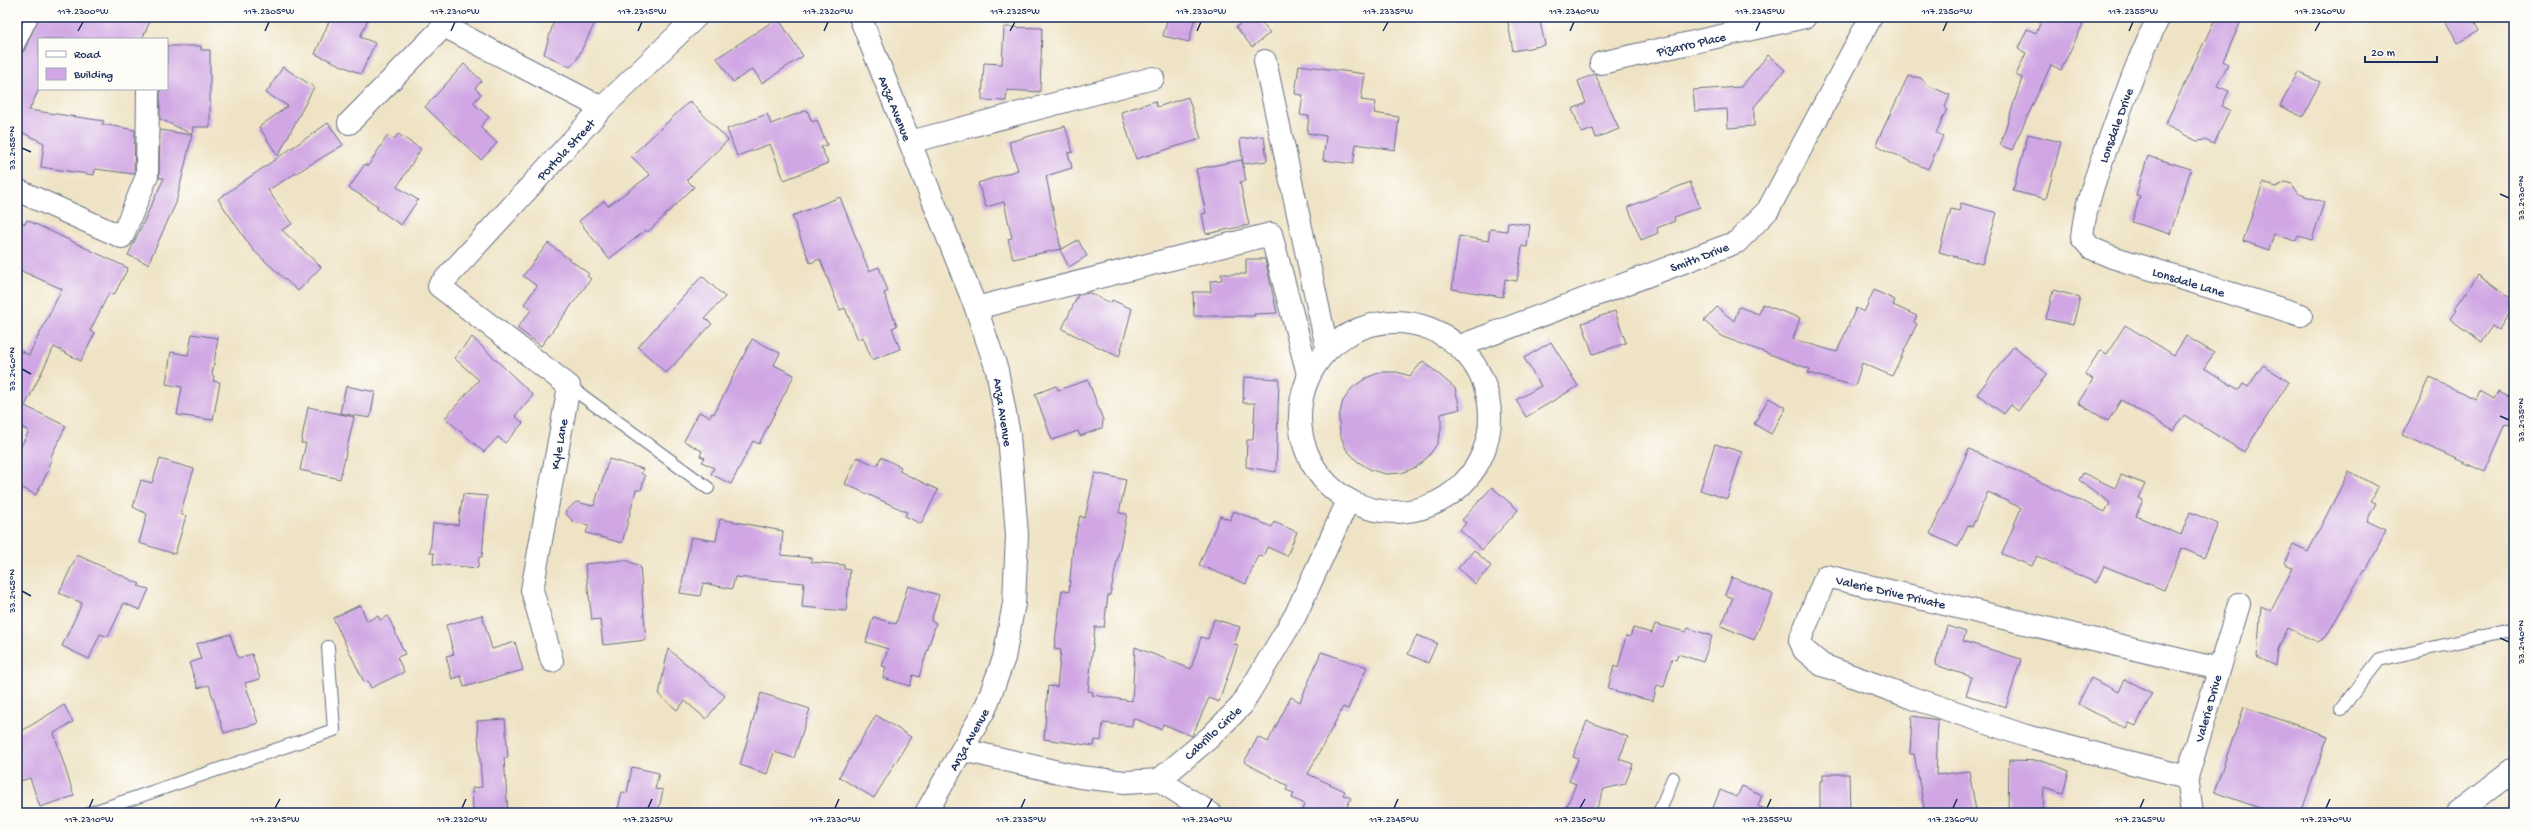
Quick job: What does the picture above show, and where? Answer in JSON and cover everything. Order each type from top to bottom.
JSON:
[{"type":"street","name":"Portola Street","points":[[569,386],[439,286],[602,108],[696,17]]},
{"type":"street","name":"Anza Avenue","points":[[860,17],[976,308],[997,370],[1009,435],[1016,542],[1014,603],[1004,658],[994,690],[963,750],[926,813]]},
{"type":"street","name":"Pizarro Place","points":[[1601,63],[1805,17]]},
{"type":"street","name":"Smith Drive","points":[[1460,346],[1737,242],[1768,210],[1871,17]]},
{"type":"street","name":"Lonsdale Drive","points":[[2082,238],[2084,217],[2095,181],[2140,54],[2159,17]]},
{"type":"street","points":[[349,123],[444,26],[602,108]]},
{"type":"street","points":[[1265,61],[1327,348]]},
{"type":"street","points":[[910,142],[1153,78]]},
{"type":"street","points":[[17,190],[122,238],[147,176],[148,90]]},
{"type":"street","points":[[976,308],[1271,234],[1308,374]]},
{"type":"street","name":"Lonsdale Lane","points":[[2082,238],[2091,248],[2112,257],[2300,315]]},
{"type":"street","points":[[1378,322],[1407,322],[1428,328],[1460,346],[1479,370],[1489,399],[1490,430],[1481,460],[1463,485],[1438,503],[1408,512],[1377,511],[1348,501],[1325,483],[1308,459],[1299,431],[1299,402],[1308,374],[1327,348],[1350,331],[1378,322]]},
{"type":"street","name":"Kyle Lane","points":[[552,661],[532,590],[569,386]]},
{"type":"street","name":"Cabrillo Circle","points":[[1158,780],[1209,738],[1241,706],[1295,616],[1348,501]]},
{"type":"street","name":"Valerie Drive Private","points":[[2187,777],[2026,736],[1907,696],[1822,665],[1804,650],[1800,640],[1826,576],[2219,669]]},
{"type":"street","name":"Valerie Drive","points":[[2192,813],[2187,777],[2239,604]]},
{"type":"street","points":[[963,750],[1080,777],[1125,782],[1158,780],[1210,813]]},
{"type":"street","points":[[2457,813],[2514,769]]},
{"type":"lane","points":[[17,48],[32,17]]},
{"type":"lane","points":[[569,386],[708,488]]},
{"type":"lane","points":[[2341,710],[2379,660],[2514,628]]},
{"type":"lane","points":[[90,813],[334,730],[328,647]]},
{"type":"lane","points":[[1659,813],[1673,778]]},
{"type":"building","points":[[17,17],[24,17],[17,31]]},
{"type":"building","points":[[39,17],[152,17],[142,38],[38,38],[39,90],[29,110],[104,121],[102,124],[135,130],[134,174],[95,169],[94,175],[41,167],[44,143],[19,131],[17,136],[17,55],[24,51]]},
{"type":"building","points":[[331,17],[369,17],[360,37],[375,43],[361,74],[315,54]]},
{"type":"building","points":[[555,17],[598,17],[577,59],[570,67],[544,54]]},
{"type":"building","points":[[1168,17],[1195,17],[1189,42],[1163,36]]},
{"type":"building","points":[[1249,17],[1257,17],[1270,33],[1252,47],[1236,27]]},
{"type":"building","points":[[1507,17],[1539,17],[1545,45],[1513,51]]},
{"type":"building","points":[[2043,17],[2069,17],[2083,24],[2061,70],[2051,65],[2012,150],[2000,145],[2022,78],[2016,75],[2026,53],[2018,49],[2027,29],[2036,33]]},
{"type":"building","points":[[2216,17],[2243,17],[2223,61],[2228,64],[2217,86],[2229,91],[2222,106],[2230,110],[2214,144],[2205,140],[2197,141],[2165,125]]},
{"type":"building","points":[[2443,17],[2473,17],[2480,30],[2458,43]]},
{"type":"building","points":[[778,18],[803,56],[762,83],[753,69],[733,82],[717,58]]},
{"type":"building","points":[[1004,27],[1042,28],[1040,92],[1007,90],[1006,101],[982,100],[984,63],[1002,64]]},
{"type":"building","points":[[168,46],[201,46],[201,50],[210,50],[210,127],[193,127],[192,134],[160,119],[160,90],[168,90]]},
{"type":"building","points":[[1768,55],[1785,70],[1754,107],[1754,126],[1728,128],[1727,109],[1695,111],[1693,90],[1741,87]]},
{"type":"building","points":[[464,64],[482,81],[475,88],[481,94],[473,103],[489,117],[480,127],[497,143],[481,160],[425,107]]},
{"type":"building","points":[[1299,65],[1365,74],[1361,100],[1376,102],[1374,113],[1399,117],[1395,150],[1356,144],[1353,164],[1323,160],[1326,136],[1307,133],[1309,116],[1300,115],[1303,95],[1295,94]]},
{"type":"building","points":[[283,67],[314,87],[278,156],[259,127],[288,106],[266,93]]},
{"type":"building","points":[[2298,72],[2320,82],[2303,117],[2280,106]]},
{"type":"building","points":[[1595,74],[1619,129],[1596,138],[1593,129],[1582,133],[1572,109],[1586,103],[1578,81]]},
{"type":"building","points":[[1908,76],[1921,78],[1927,85],[1950,95],[1945,107],[1947,109],[1936,133],[1943,136],[1928,169],[1885,150],[1876,144]]},
{"type":"building","points":[[1188,97],[1201,139],[1136,159],[1121,112],[1155,101],[1157,107]]},
{"type":"building","points":[[690,101],[728,140],[687,180],[694,187],[648,232],[646,230],[609,259],[579,221],[604,201],[608,206],[650,175],[631,156]]},
{"type":"building","points":[[807,110],[812,122],[817,120],[827,145],[821,147],[828,163],[784,180],[770,144],[737,156],[727,129],[767,114],[771,124]]},
{"type":"building","points":[[328,123],[343,145],[268,190],[292,224],[282,230],[321,267],[298,291],[253,250],[218,199]]},
{"type":"building","points":[[1065,126],[1073,152],[1068,153],[1072,168],[1046,176],[1061,249],[1013,259],[1008,239],[1012,238],[1004,202],[986,207],[978,183],[1018,170],[1009,142]]},
{"type":"building","points":[[160,130],[192,135],[176,203],[148,264],[128,255],[164,178],[159,178]]},
{"type":"building","points":[[398,134],[421,149],[397,187],[418,200],[401,225],[376,208],[378,206],[349,188],[365,164],[368,166],[388,135],[394,139]]},
{"type":"building","points":[[2028,134],[2061,142],[2046,199],[2013,191]]},
{"type":"building","points":[[1264,136],[1267,161],[1243,164],[1240,139]]},
{"type":"building","points":[[2148,156],[2191,169],[2170,234],[2132,222],[2140,196],[2136,195]]},
{"type":"building","points":[[1242,160],[1246,181],[1240,182],[1249,225],[1206,234],[1202,214],[1206,213],[1196,169]]},
{"type":"building","points":[[1690,182],[1700,207],[1674,217],[1675,221],[1657,228],[1658,233],[1641,240],[1628,207]]},
{"type":"building","points":[[2285,182],[2292,184],[2299,194],[2324,202],[2312,240],[2298,236],[2296,241],[2274,234],[2269,250],[2243,241],[2263,183],[2276,187]]},
{"type":"building","points":[[840,197],[869,271],[879,267],[888,291],[884,293],[897,326],[892,328],[900,349],[872,360],[863,337],[858,340],[845,308],[840,310],[820,259],[810,263],[792,216]]},
{"type":"building","points":[[1961,203],[1997,213],[1982,264],[1939,252],[1951,209],[1959,211]]},
{"type":"building","points":[[27,220],[128,268],[114,295],[109,293],[90,331],[95,333],[81,361],[54,347],[25,406],[66,426],[50,458],[52,459],[48,466],[50,467],[36,495],[17,485],[17,454],[29,431],[17,425],[17,349],[29,355],[62,289],[17,269],[17,221],[25,224]]},
{"type":"building","points":[[1508,222],[1530,225],[1527,247],[1522,246],[1517,281],[1505,279],[1503,297],[1452,289],[1459,236],[1488,241],[1490,229],[1507,231]]},
{"type":"building","points":[[1078,240],[1087,256],[1069,267],[1060,250]]},
{"type":"building","points":[[548,243],[589,274],[587,276],[591,279],[541,346],[517,328],[532,309],[524,304],[537,286],[523,276]]},
{"type":"building","points":[[1246,259],[1265,259],[1277,313],[1254,314],[1255,316],[1194,316],[1193,292],[1211,292],[1210,281],[1222,280],[1221,274],[1246,274]]},
{"type":"building","points":[[2478,275],[2514,301],[2514,307],[2498,330],[2492,326],[2481,342],[2450,319],[2456,310],[2454,309]]},
{"type":"building","points":[[702,276],[725,297],[705,318],[712,324],[666,373],[638,347]]},
{"type":"building","points":[[1874,290],[1895,300],[1893,305],[1917,316],[1914,322],[1917,324],[1892,376],[1862,363],[1855,386],[1808,373],[1810,369],[1723,337],[1704,321],[1717,307],[1734,321],[1739,307],[1759,314],[1762,304],[1800,318],[1793,339],[1837,352],[1856,308],[1864,312]]},
{"type":"building","points":[[2053,290],[2080,297],[2073,325],[2046,319]]},
{"type":"building","points":[[1089,293],[1111,303],[1112,300],[1132,309],[1119,357],[1062,329],[1078,295]]},
{"type":"building","points":[[1615,311],[1626,343],[1593,354],[1582,323]]},
{"type":"building","points":[[2125,325],[2174,355],[2186,336],[2214,353],[2204,368],[2239,390],[2243,384],[2248,387],[2263,365],[2289,382],[2244,452],[2184,415],[2174,431],[2121,400],[2108,421],[2078,403],[2093,379],[2085,374],[2100,350],[2107,354]]},
{"type":"building","points":[[192,334],[218,338],[212,375],[214,376],[213,381],[220,382],[213,420],[177,415],[182,387],[166,384],[171,352],[188,355]]},
{"type":"building","points":[[472,337],[533,395],[515,416],[523,423],[505,443],[498,437],[484,452],[445,418],[479,380],[454,358]]},
{"type":"building","points":[[752,339],[780,353],[774,365],[794,375],[759,444],[753,441],[731,484],[711,474],[714,468],[702,462],[705,458],[700,456],[702,451],[684,441],[699,412],[710,417],[712,413],[714,414]]},
{"type":"building","points":[[1551,342],[1578,386],[1526,417],[1516,400],[1541,386],[1524,358]]},
{"type":"building","points":[[2014,346],[2047,374],[2018,411],[2011,405],[2004,414],[1977,394]]},
{"type":"building","points":[[1423,361],[1455,388],[1460,409],[1441,414],[1441,430],[1437,444],[1428,457],[1416,467],[1402,473],[1386,474],[1371,470],[1357,461],[1346,449],[1340,434],[1339,417],[1343,401],[1352,388],[1366,378],[1381,372],[1397,372],[1410,376]]},
{"type":"building","points":[[1244,377],[1279,379],[1276,472],[1246,467],[1247,440],[1253,440],[1255,403],[1243,403]]},
{"type":"building","points":[[2430,378],[2476,399],[2480,391],[2494,399],[2498,391],[2514,399],[2514,414],[2509,425],[2506,424],[2485,472],[2403,435]]},
{"type":"building","points":[[1088,380],[1103,420],[1102,428],[1080,436],[1078,431],[1052,440],[1035,394],[1056,386],[1058,390]]},
{"type":"building","points":[[346,386],[375,392],[370,418],[340,413]]},
{"type":"building","points":[[1769,398],[1786,408],[1771,434],[1754,424]]},
{"type":"building","points":[[308,407],[354,417],[340,479],[300,470],[306,443],[301,443]]},
{"type":"building","points":[[1715,444],[1742,452],[1727,499],[1700,490]]},
{"type":"building","points":[[1969,449],[2105,512],[2110,503],[2079,480],[2083,473],[2115,488],[2121,475],[2145,484],[2139,498],[2143,500],[2136,516],[2181,535],[2190,512],[2218,524],[2204,558],[2182,548],[2164,590],[2104,566],[2096,583],[2037,556],[2032,566],[2002,554],[2021,508],[1988,492],[1972,527],[1968,525],[1958,547],[1930,534]]},
{"type":"building","points":[[857,457],[877,466],[881,457],[901,467],[899,471],[938,490],[921,524],[905,516],[907,512],[845,484]]},
{"type":"building","points":[[160,459],[194,469],[180,514],[186,516],[175,554],[139,543],[147,514],[133,507],[141,480],[152,483]]},
{"type":"building","points":[[609,459],[643,469],[641,473],[645,476],[641,490],[636,490],[622,543],[586,533],[589,525],[573,522],[565,512],[576,502],[594,506]]},
{"type":"building","points":[[2349,471],[2378,487],[2371,501],[2376,503],[2367,521],[2386,530],[2366,571],[2364,570],[2326,637],[2318,642],[2288,628],[2278,649],[2276,666],[2257,657],[2261,606],[2271,611],[2293,568],[2284,563],[2293,545],[2308,552]]},
{"type":"building","points":[[1095,473],[1126,480],[1119,513],[1127,514],[1110,595],[1108,595],[1104,627],[1095,627],[1088,691],[1093,692],[1092,695],[1132,701],[1135,647],[1191,669],[1201,637],[1208,639],[1214,619],[1240,627],[1234,644],[1238,645],[1219,702],[1209,698],[1192,736],[1163,724],[1161,729],[1133,718],[1132,726],[1103,723],[1101,741],[1095,740],[1094,746],[1044,739],[1048,686],[1057,687],[1061,650],[1054,649],[1062,590],[1069,592],[1073,546],[1080,516],[1085,518]]},
{"type":"building","points":[[1492,487],[1518,510],[1482,550],[1460,530],[1466,523],[1462,520]]},
{"type":"building","points":[[463,494],[487,496],[482,557],[479,557],[478,568],[433,564],[434,553],[430,553],[433,523],[458,525]]},
{"type":"building","points":[[1234,511],[1272,527],[1274,522],[1297,532],[1287,556],[1267,547],[1263,557],[1258,555],[1246,584],[1199,565],[1220,516],[1230,520]]},
{"type":"building","points":[[720,519],[783,531],[781,555],[812,558],[811,562],[844,565],[844,569],[850,570],[846,611],[802,607],[804,583],[735,577],[732,589],[703,583],[700,596],[680,593],[691,537],[716,541]]},
{"type":"building","points":[[1474,550],[1491,566],[1475,584],[1458,568]]},
{"type":"building","points":[[77,555],[140,584],[138,586],[149,589],[140,610],[124,603],[108,637],[100,634],[89,659],[62,646],[82,603],[59,593]]},
{"type":"building","points":[[625,560],[640,566],[646,640],[603,645],[600,619],[592,620],[585,564]]},
{"type":"building","points":[[1732,577],[1773,594],[1754,640],[1721,626],[1733,598],[1725,595]]},
{"type":"building","points":[[908,586],[939,595],[931,621],[936,623],[919,677],[913,675],[910,686],[883,678],[886,667],[882,666],[888,649],[866,642],[873,617],[896,624]]},
{"type":"building","points":[[360,605],[367,621],[378,616],[380,620],[388,616],[405,654],[397,657],[404,672],[371,688],[368,681],[364,682],[333,618]]},
{"type":"building","points":[[482,615],[492,649],[515,642],[523,670],[464,687],[461,676],[452,679],[446,656],[454,654],[446,625]]},
{"type":"building","points":[[1655,624],[1686,632],[1688,628],[1712,636],[1703,662],[1678,654],[1676,660],[1672,658],[1664,687],[1657,685],[1653,701],[1615,692],[1616,690],[1608,688],[1614,666],[1618,668],[1626,636],[1630,637],[1633,628],[1652,633]]},
{"type":"building","points":[[1947,626],[1966,632],[1963,641],[2021,659],[2006,707],[1966,695],[1972,677],[1935,665]]},
{"type":"building","points":[[230,634],[238,658],[252,654],[260,679],[245,683],[258,723],[224,733],[209,685],[198,688],[189,663],[201,659],[196,644]]},
{"type":"building","points":[[1417,635],[1437,643],[1428,663],[1408,654]]},
{"type":"building","points":[[668,649],[725,696],[706,719],[685,701],[677,710],[659,695]]},
{"type":"building","points":[[1321,652],[1367,667],[1348,709],[1343,707],[1308,774],[1345,791],[1343,795],[1351,798],[1344,813],[1302,813],[1305,804],[1292,798],[1294,793],[1286,790],[1288,786],[1244,762],[1258,737],[1268,742],[1291,697],[1300,702]]},
{"type":"building","points":[[2091,678],[2119,692],[2125,679],[2152,693],[2136,726],[2129,723],[2126,729],[2078,704]]},
{"type":"building","points":[[761,693],[810,709],[794,758],[774,752],[767,774],[740,765]]},
{"type":"building","points":[[64,705],[73,722],[54,733],[74,796],[40,807],[30,778],[17,782],[17,734]]},
{"type":"building","points":[[2244,707],[2328,736],[2301,813],[2274,813],[2214,792]]},
{"type":"building","points":[[876,715],[911,737],[874,798],[839,777]]},
{"type":"building","points":[[1912,716],[1938,720],[1936,775],[1969,771],[1976,811],[1925,813],[1914,754],[1910,754]]},
{"type":"building","points":[[505,719],[508,758],[504,758],[508,813],[473,813],[472,788],[482,787],[477,721]]},
{"type":"building","points":[[1587,721],[1628,737],[1619,759],[1633,764],[1625,784],[1604,789],[1595,813],[1564,813],[1576,784],[1569,781],[1578,759],[1573,757]]},
{"type":"building","points":[[2009,760],[2044,761],[2069,771],[2063,793],[2044,787],[2043,809],[2029,809],[2029,813],[2008,812]]},
{"type":"building","points":[[632,767],[659,773],[655,789],[663,790],[658,813],[617,813],[622,792],[627,793]]},
{"type":"building","points":[[1823,774],[1849,774],[1850,813],[1820,813],[1820,781],[1823,781]]},
{"type":"building","points":[[1742,786],[1762,795],[1758,806],[1774,813],[1711,813],[1720,790],[1737,797]]}]
